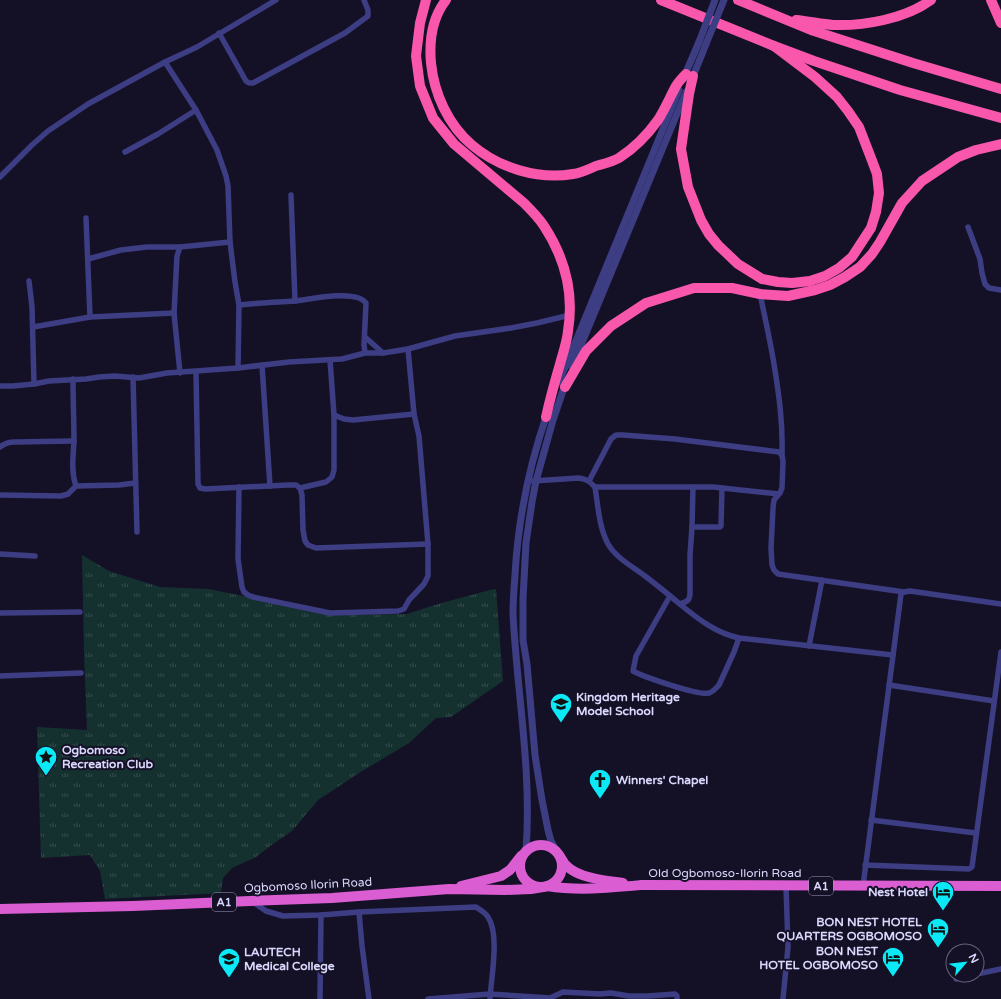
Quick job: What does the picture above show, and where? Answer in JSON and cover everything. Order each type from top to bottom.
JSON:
[{"type":"highway","points":[[426,0],[420,23],[416,56],[420,86],[433,118],[454,144],[524,203],[544,226],[558,250],[565,273],[570,298],[568,333],[546,417]]},
{"type":"highway","points":[[446,0],[440,8],[432,32],[430,54],[432,77],[441,104],[456,128],[472,145],[488,156],[507,166],[526,172],[559,176],[575,174],[618,158],[646,135],[658,121],[677,84],[689,75]]},
{"type":"highway","points":[[661,0],[814,61],[900,90],[1001,118]]},
{"type":"highway","points":[[738,0],[811,30],[1001,90]]},
{"type":"highway","points":[[781,18],[853,25],[896,17],[914,11],[931,0]]},
{"type":"highway","points":[[990,0],[1001,23]]},
{"type":"highway","points":[[689,75],[689,94],[681,148],[688,187],[701,220],[709,234],[738,264],[750,273],[762,279],[792,283],[810,281],[839,268],[852,257],[871,228],[876,212],[879,193],[877,174],[858,127],[837,97],[815,77],[774,46]]},
{"type":"highway","points":[[565,387],[586,351],[611,326],[646,303],[694,288],[732,288],[760,294],[788,296],[815,290],[846,277],[860,267],[872,254],[902,203],[922,181],[958,157],[976,150],[1001,144]]},
{"type":"highway","points":[[539,844],[546,845],[552,848],[559,855],[562,863],[562,869],[557,880],[552,884],[545,887],[535,887],[528,884],[523,878],[519,864],[524,853],[532,846],[539,844]]},
{"type":"highway","name":"A1","points":[[449,889],[501,876],[510,870],[524,853]]},
{"type":"highway","name":"A1","points":[[559,855],[569,869],[581,874],[594,878],[641,885]]},
{"type":"highway","name":"A1","points":[[449,889],[505,890],[545,887],[585,889],[641,885]]},
{"type":"highway","name":"Old Ogbomoso-Ilorin Road","points":[[641,885],[1001,886]]},
{"type":"highway","name":"Ogbomoso Ilorin Road","points":[[0,909],[133,906],[332,898],[449,889]]},
{"type":"street","points":[[0,177],[32,145],[88,104],[165,62],[197,47],[276,0]]},
{"type":"street","points":[[219,33],[246,81],[253,83],[357,25],[368,16],[368,10],[364,0]]},
{"type":"street","points":[[559,855],[551,841],[542,800],[535,755],[527,664],[523,640],[523,599],[526,543],[532,502],[536,481],[553,420],[565,387],[702,43],[716,0]]},
{"type":"street","points":[[702,43],[724,0]]},
{"type":"street","points":[[165,62],[196,110],[217,150],[226,176],[228,186],[230,242],[235,282],[240,305],[238,368]]},
{"type":"street","points":[[524,853],[527,830],[528,799],[513,599],[516,551],[524,500],[534,457],[546,417],[561,377],[689,75]]},
{"type":"street","points":[[125,152],[158,134],[196,110]]},
{"type":"street","points":[[291,195],[295,301]]},
{"type":"street","points":[[86,218],[90,317]]},
{"type":"street","points":[[968,227],[980,259],[985,284],[989,288],[1001,290]]},
{"type":"street","points":[[88,259],[121,250],[147,247],[180,247],[230,242]]},
{"type":"street","points":[[180,247],[177,256],[174,313],[180,373]]},
{"type":"street","points":[[28,281],[32,307],[34,384]]},
{"type":"street","points":[[760,294],[768,329],[780,402],[783,433],[782,488],[774,500],[772,508],[772,565],[774,570],[778,574],[1001,604]]},
{"type":"street","points":[[240,305],[337,296],[351,296],[359,298],[366,304],[365,353]]},
{"type":"street","points":[[33,327],[90,317],[174,313]]},
{"type":"street","points":[[0,386],[104,377],[139,378],[167,373],[196,372],[319,359],[342,359],[365,353],[383,353],[408,349],[455,336],[511,328],[570,315]]},
{"type":"street","points":[[365,337],[383,353]]},
{"type":"street","points":[[239,487],[238,559],[242,587],[244,592],[248,595],[330,613],[398,611],[404,609],[409,600],[424,584],[428,576],[428,544],[419,436],[414,414],[408,349]]},
{"type":"street","points":[[300,488],[326,482],[332,477],[334,470],[334,415],[330,360]]},
{"type":"street","points":[[262,365],[270,486]]},
{"type":"street","points":[[196,372],[198,484],[200,488],[296,485],[300,488],[302,495],[303,530],[305,541],[308,545],[316,548],[428,544]]},
{"type":"street","points":[[133,377],[137,532]]},
{"type":"street","points":[[73,379],[73,466],[76,486]]},
{"type":"street","points":[[334,415],[344,419],[353,420],[414,414]]},
{"type":"street","points":[[589,481],[611,439],[616,435],[682,440],[779,452],[782,455]]},
{"type":"street","points":[[0,447],[15,442],[74,442]]},
{"type":"street","points":[[528,482],[579,478],[589,481],[595,487],[602,530],[608,544],[615,553],[712,628],[738,638],[893,655]]},
{"type":"street","points":[[0,495],[61,496],[68,494],[76,486],[136,483]]},
{"type":"street","points":[[595,487],[713,487],[779,494]]},
{"type":"street","points":[[680,604],[690,599],[693,487]]},
{"type":"street","points":[[692,527],[721,526],[722,488]]},
{"type":"street","points":[[0,554],[35,556]]},
{"type":"street","points":[[809,646],[822,580]]},
{"type":"street","points":[[863,886],[901,594],[904,592]]},
{"type":"street","points":[[670,596],[636,656],[633,671],[641,675],[690,690],[701,693],[709,693],[719,685],[734,652],[738,638]]},
{"type":"street","points":[[513,599],[523,599]]},
{"type":"street","points":[[0,613],[80,612]]},
{"type":"street","points":[[866,865],[969,869],[972,867],[1001,652]]},
{"type":"street","points":[[517,664],[527,664]]},
{"type":"street","points":[[0,676],[81,673]]},
{"type":"street","points":[[889,686],[994,701]]},
{"type":"street","points":[[871,820],[976,833]]},
{"type":"street","points":[[783,999],[788,947],[786,886]]},
{"type":"street","points":[[250,901],[266,911],[283,916],[476,907],[489,918],[494,939],[490,997]]},
{"type":"street","points":[[359,912],[369,999]]},
{"type":"street","points":[[320,999],[321,915]]},
{"type":"street","points":[[985,972],[1001,969]]},
{"type":"street","points":[[428,999],[490,997],[554,998],[563,992],[600,994],[612,993],[629,996],[675,994],[677,999]]},
{"type":"green space","points":[[82,555],[109,571],[160,587],[208,589],[338,615],[407,614],[438,604],[496,589],[503,681],[451,717],[436,718],[409,743],[318,800],[292,831],[256,857],[232,868],[223,878],[221,893],[105,899],[100,871],[90,855],[41,858],[37,727],[87,730]]},
{"type":"place","name":"Kingdom Heritage Model School","points":[[561,724]]},
{"type":"place","name":"Ogbomoso Recreation Club","points":[[46,776]]},
{"type":"place","name":"Winners' Chapel","points":[[600,800]]},
{"type":"place","name":"Nest Hotel","points":[[943,912]]},
{"type":"place","name":"BON NEST HOTEL QUARTERS OGBOMOSO","points":[[938,948]]},
{"type":"place","name":"LAUTECH Medical College","points":[[229,978]]},
{"type":"place","name":"BON NEST HOTEL OGBOMOSO","points":[[893,978]]}]
